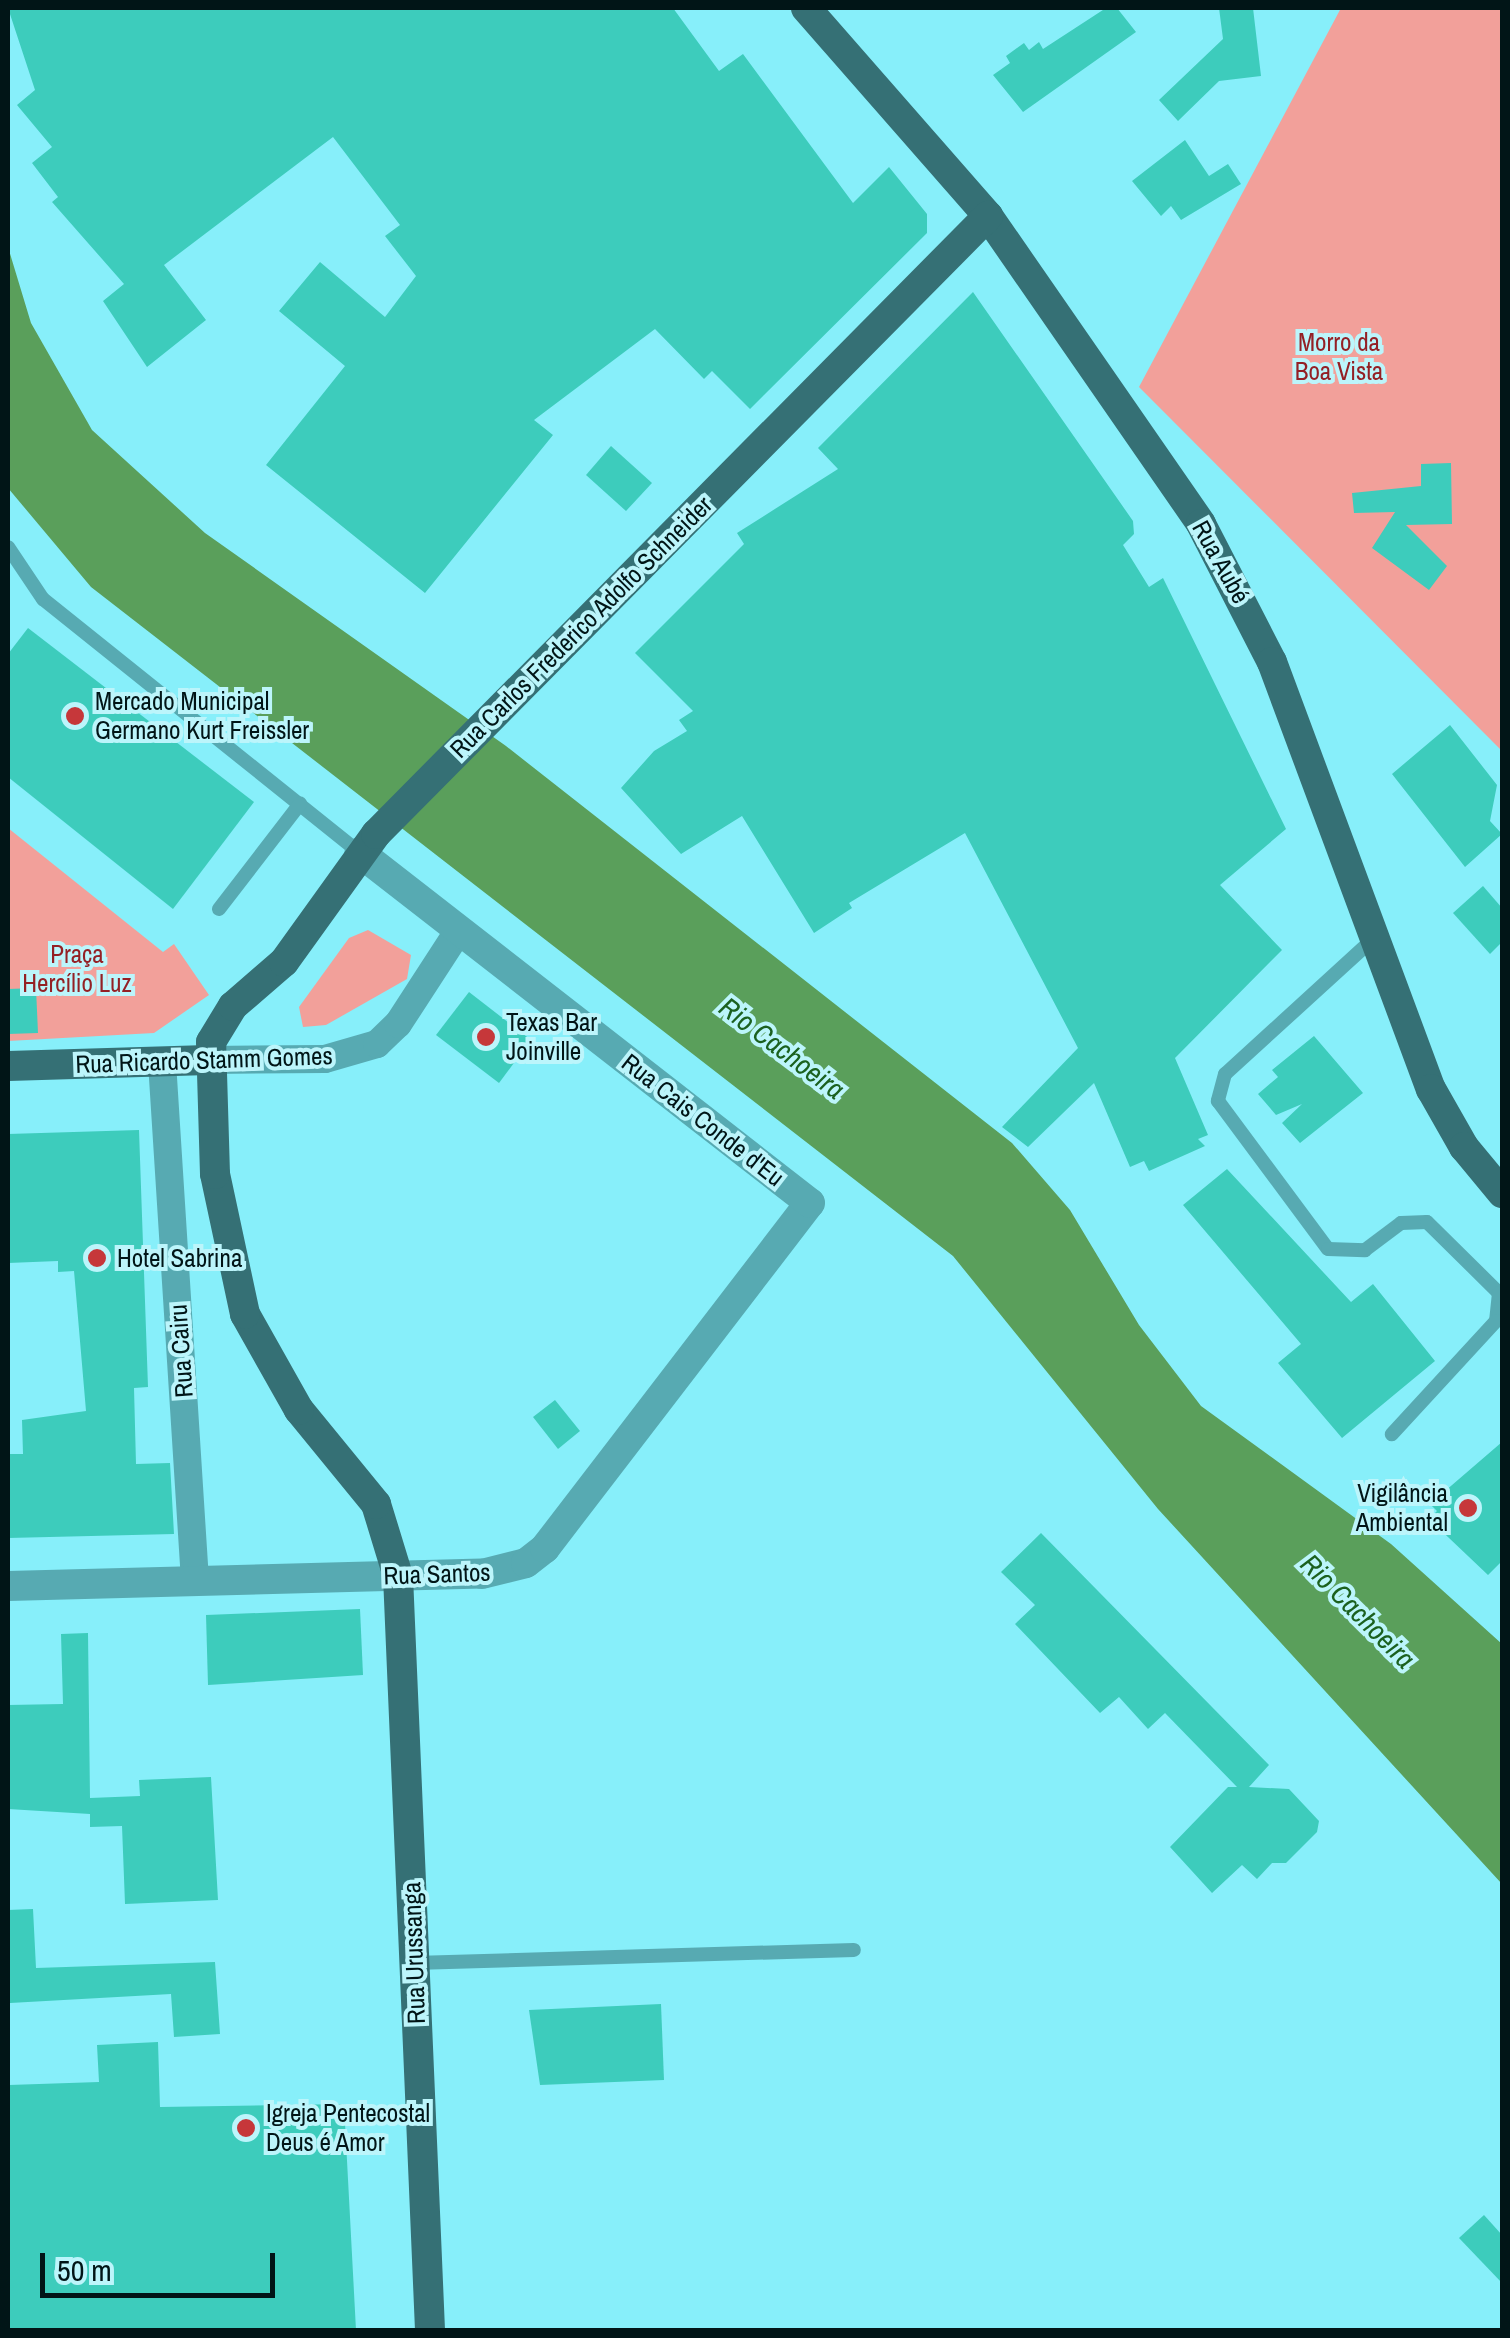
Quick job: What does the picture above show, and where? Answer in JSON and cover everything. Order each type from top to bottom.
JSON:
[{"type":"main road","name":"Rua Aubé","points":[[806,8],[988,216],[1126,408],[1240,593],[1301,734],[1372,940],[1432,1089],[1464,1147],[1502,1193]]},
{"type":"main road","name":"Rua Carlos Frederico Adolfo Schneider","points":[[208,1060],[220,1021],[284,962],[367,843],[988,216]]},
{"type":"main road","name":"Rua Ricardo Stamm Gomes","points":[[8,1066],[208,1060]]},
{"type":"main road","name":"Rua Urussanga","points":[[208,1060],[215,1174],[245,1314],[299,1410],[376,1504],[398,1576],[430,2330]]},
{"type":"street","name":"Rua Cais Conde d'Eu","points":[[367,843],[459,930],[810,1204]]},
{"type":"street","name":"Rua Ricardo Stamm Gomes","points":[[208,1060],[325,1059],[376,1044],[398,1024],[459,930]]},
{"type":"street","name":"Rua Cairu","points":[[162,1062],[195,1581]]},
{"type":"street","name":"Rua Santos","points":[[8,1586],[504,1571],[545,1548],[810,1204]]},
{"type":"lane","points":[[8,547],[43,598],[300,804],[367,843]]},
{"type":"lane","points":[[219,909],[300,804]]},
{"type":"lane","points":[[1372,940],[1225,1074],[1218,1101],[1328,1249],[1364,1250],[1401,1223],[1427,1222],[1499,1293],[1496,1321],[1392,1434]]},
{"type":"lane","points":[[414,1964],[854,1950]]},
{"type":"green space","name":"Morro da Boa Vista","points":[[1341,8],[1502,8],[1502,751],[1139,387]]},
{"type":"green space","name":"Praça Hercílio Luz","points":[[8,828],[163,952],[174,944],[209,995],[154,1033],[8,1041]]},
{"type":"green space","points":[[368,930],[411,955],[407,979],[326,1025],[303,1027],[299,1007],[349,938]]},
{"type":"water","name":"Rio Cachoeira","points":[[8,247],[31,323],[92,430],[205,533],[506,746],[1012,1143],[1070,1210],[1139,1325],[1201,1406],[1391,1544],[1502,1644],[1502,1884],[1158,1509],[953,1256],[91,587],[8,488]]},
{"type":"building","points":[[8,8],[673,8],[719,71],[743,54],[853,203],[889,167],[927,214],[927,233],[750,409],[712,371],[704,379],[655,329],[534,420],[553,435],[425,593],[266,465],[345,366],[279,311],[320,262],[385,317],[416,276],[385,236],[400,225],[333,137],[164,265],[206,320],[147,367],[103,301],[124,284],[52,202],[58,197],[32,163],[52,147],[17,105],[35,90]]},
{"type":"building","points":[[1106,8],[1117,8],[1136,32],[1023,112],[993,75],[1010,63],[1006,56],[1024,43],[1029,50],[1039,42],[1043,49]]},
{"type":"building","points":[[1219,8],[1253,8],[1261,76],[1219,81],[1178,121],[1159,100],[1223,39]]},
{"type":"building","points":[[1185,140],[1209,176],[1228,164],[1241,184],[1181,220],[1171,206],[1161,216],[1132,181]]},
{"type":"building","points":[[973,292],[1133,521],[1134,534],[1123,545],[1149,587],[1163,578],[1286,829],[1220,885],[1282,950],[1175,1058],[1208,1135],[1198,1139],[1205,1146],[1149,1171],[1144,1161],[1130,1167],[1094,1083],[1028,1147],[1002,1127],[1078,1048],[965,833],[849,903],[852,908],[814,933],[742,816],[681,854],[621,788],[654,751],[687,731],[679,720],[693,711],[635,653],[744,544],[737,533],[838,469],[818,448]]},
{"type":"building","points":[[611,446],[652,483],[626,511],[586,475]]},
{"type":"building","points":[[1451,463],[1452,524],[1406,525],[1447,566],[1429,590],[1372,548],[1395,512],[1354,513],[1352,493],[1421,486],[1421,464]]},
{"type":"building","name":"Mercado Municipal Germano Kurt Freissler","points":[[28,628],[254,802],[173,909],[8,777],[8,654]]},
{"type":"building","points":[[1450,725],[1497,785],[1490,821],[1502,834],[1465,867],[1392,774]]},
{"type":"building","points":[[1483,886],[1502,908],[1502,942],[1490,954],[1453,913]]},
{"type":"building","points":[[36,988],[38,1033],[8,1034],[8,989]]},
{"type":"building","points":[[469,992],[531,1040],[499,1083],[436,1035]]},
{"type":"building","points":[[1314,1036],[1363,1093],[1300,1143],[1282,1123],[1302,1104],[1276,1115],[1258,1094],[1278,1077],[1272,1070]]},
{"type":"building","points":[[139,1130],[148,1387],[134,1388],[136,1464],[170,1463],[174,1534],[8,1538],[8,1454],[23,1454],[22,1420],[86,1411],[74,1271],[58,1272],[58,1261],[8,1263],[8,1134]]},
{"type":"building","points":[[1227,1169],[1351,1302],[1373,1284],[1435,1361],[1342,1438],[1278,1363],[1301,1344],[1183,1205]]},
{"type":"building","points":[[555,1400],[580,1431],[558,1449],[533,1417]]},
{"type":"building","name":"Vigilância Ambiental","points":[[1502,1442],[1502,1561],[1488,1575],[1429,1519],[1437,1511],[1430,1504]]},
{"type":"building","points":[[1041,1533],[1269,1765],[1249,1787],[1289,1789],[1319,1821],[1317,1832],[1286,1863],[1272,1863],[1257,1879],[1242,1865],[1212,1893],[1170,1847],[1228,1787],[1237,1787],[1165,1713],[1148,1729],[1119,1697],[1100,1713],[1015,1624],[1035,1605],[1001,1572]]},
{"type":"building","points":[[360,1609],[363,1675],[208,1685],[206,1615]]},
{"type":"building","points":[[88,1633],[90,1798],[140,1796],[139,1780],[211,1777],[218,1900],[125,1904],[122,1826],[90,1827],[90,1814],[8,1809],[8,1705],[63,1704],[61,1634]]},
{"type":"building","points":[[33,1909],[36,1968],[215,1962],[220,2034],[174,2037],[171,1994],[10,2003],[8,1910]]},
{"type":"building","points":[[661,2004],[664,2080],[540,2085],[529,2010]]},
{"type":"building","points":[[158,2042],[160,2107],[344,2104],[356,2330],[8,2330],[9,2085],[99,2082],[97,2045]]},
{"type":"building","points":[[1484,2215],[1502,2235],[1502,2283],[1459,2238]]},
{"type":"place","name":"Mercado Municipal Germano Kurt Freissler","points":[[75,716]]},
{"type":"place","name":"Texas Bar Joinville","points":[[486,1037]]},
{"type":"place","name":"Hotel Sabrina","points":[[97,1258]]},
{"type":"place","name":"Vigilância Ambiental","points":[[1468,1508]]},
{"type":"place","name":"Igreja Pentecostal Deus é Amor","points":[[246,2128]]}]
